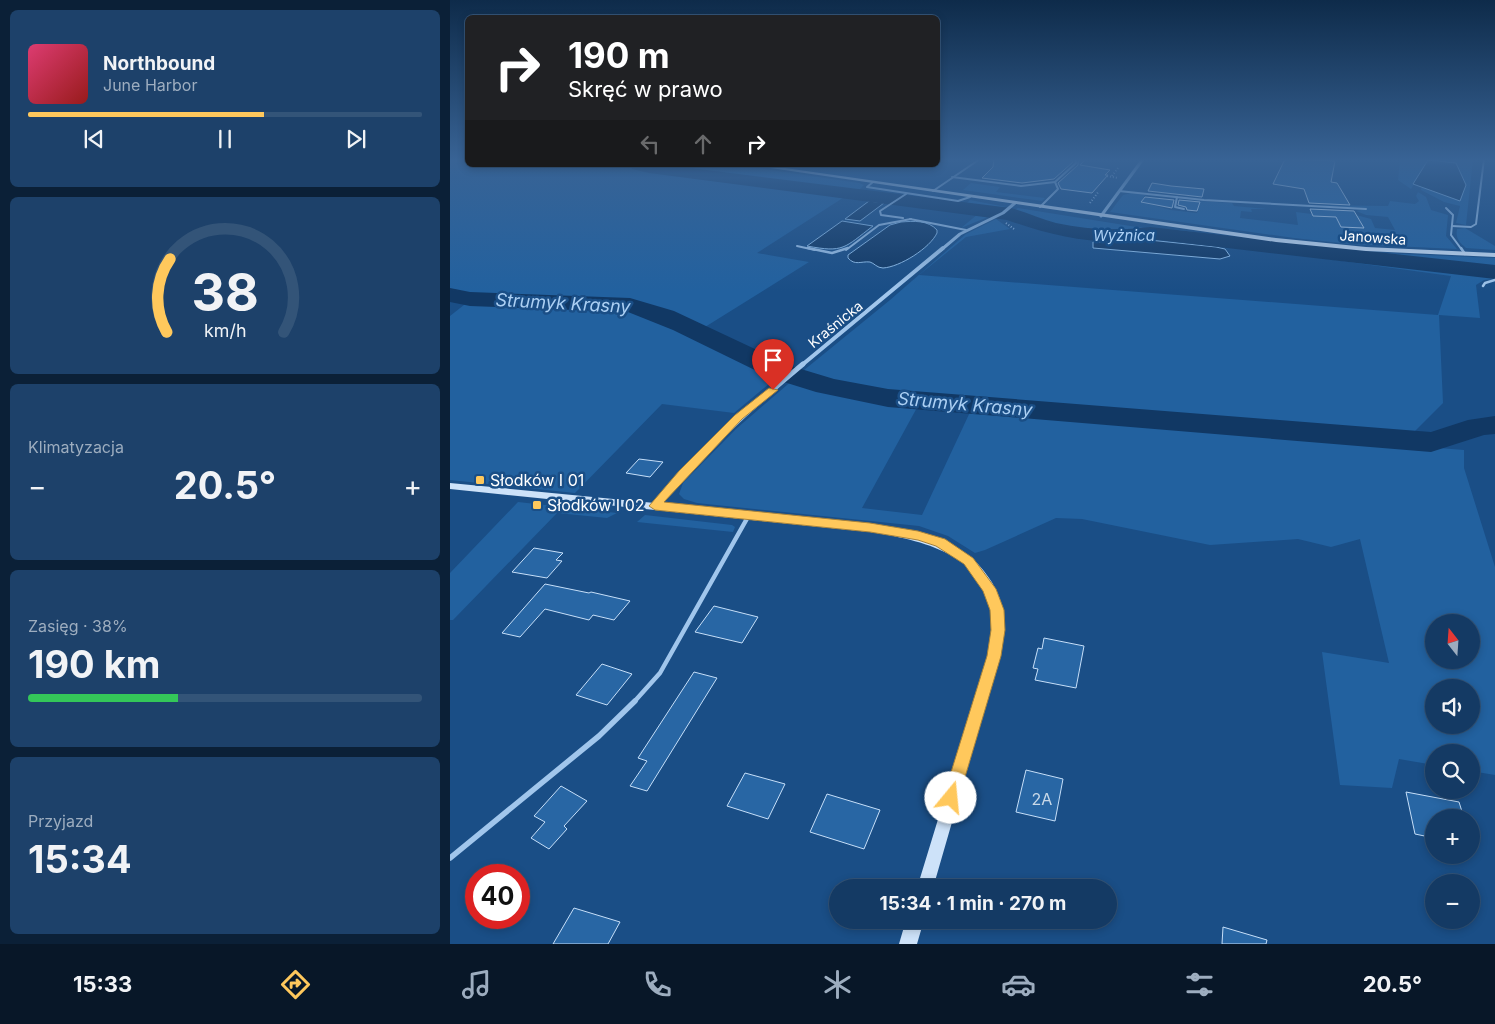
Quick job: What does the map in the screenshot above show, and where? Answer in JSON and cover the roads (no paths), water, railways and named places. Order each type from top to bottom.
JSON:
[{"type":"street","name":"Janowska","points":[[1015,203],[1313,244],[1495,255]]},
{"type":"street","name":"Kraśnicka","points":[[655,506],[683,473],[739,417],[966,230],[997,216],[1015,203]]},
{"type":"street","points":[[1101,216],[1110,203]]},
{"type":"street","points":[[450,486],[870,528],[918,536],[940,542],[963,557],[989,589],[997,610],[998,630],[994,656],[927,879]]},
{"type":"street","points":[[908,944],[912,929]]},
{"type":"lane","points":[[893,203],[880,211],[881,215],[966,230]]},
{"type":"lane","points":[[1040,207],[1044,203]]},
{"type":"lane","points":[[1176,203],[1175,207],[1184,209]]},
{"type":"lane","points":[[1257,203],[1366,209]]},
{"type":"lane","points":[[1452,226],[1471,227],[1476,224],[1479,203]]},
{"type":"lane","points":[[1446,208],[1453,215],[1450,235],[1465,254]]},
{"type":"lane","points":[[797,246],[827,252],[844,251],[879,225],[912,219]]},
{"type":"lane","points":[[1482,286],[1495,280]]},
{"type":"lane","points":[[450,858],[599,736],[635,701],[660,673],[749,515]]},
{"type":"waterway","name":"Wyżnica","points":[[925,203],[1011,214],[1050,228],[1093,236],[1122,237],[1150,233],[1286,250],[1495,272]]},
{"type":"waterway","name":"Strumyk Krasny","points":[[450,295],[470,299],[630,305],[648,310],[699,332],[781,372],[826,386],[888,398],[1431,442],[1471,429],[1495,425]]},
{"type":"place","name":"Słodków I 01","points":[[480,480]]},
{"type":"place","name":"Słodków I 02","points":[[537,505]]}]
